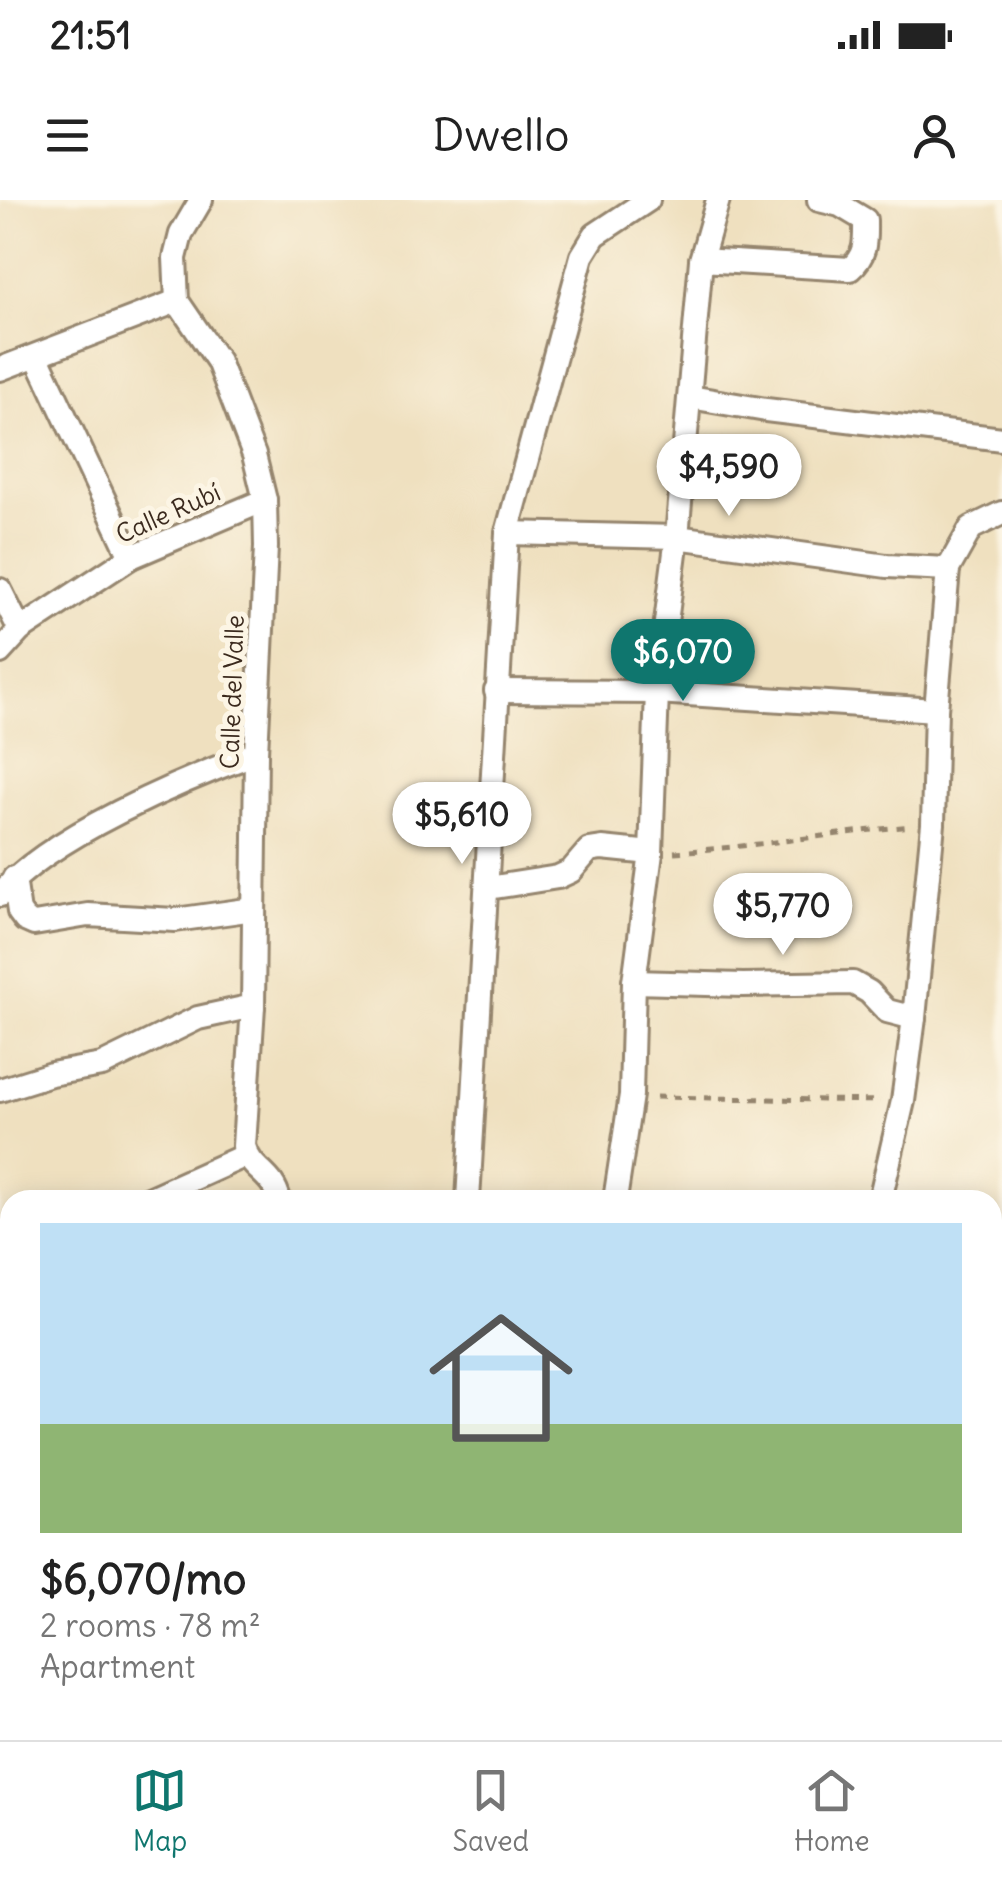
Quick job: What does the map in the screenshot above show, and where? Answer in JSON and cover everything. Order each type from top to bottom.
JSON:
[{"type":"street","points":[[0,369],[177,301],[175,258],[180,234],[201,200]]},
{"type":"street","points":[[469,1190],[507,533],[582,256],[595,235],[648,200]]},
{"type":"street","points":[[616,1190],[630,1095],[634,982],[651,853],[657,692],[677,538],[701,260],[718,200]]},
{"type":"street","points":[[701,260],[850,269],[866,249],[864,220],[840,205],[819,200]]},
{"type":"street","name":"Calle del Valle","points":[[177,301],[218,360],[254,454],[265,500],[246,1155]]},
{"type":"street","points":[[37,357],[131,557]]},
{"type":"street","points":[[690,396],[766,410],[1002,439]]},
{"type":"street","name":"Calle Rubí","points":[[0,652],[20,630],[131,557],[265,500]]},
{"type":"street","points":[[882,1190],[903,1102],[914,1018],[933,824],[936,710],[948,569],[971,528],[1002,513]]},
{"type":"street","points":[[507,533],[677,538],[887,566],[948,569]]},
{"type":"street","points":[[0,590],[20,630]]},
{"type":"street","points":[[496,691],[657,692],[936,710]]},
{"type":"street","points":[[254,909],[175,920],[88,916],[34,924],[24,920],[7,886],[90,828],[205,772],[256,753]]},
{"type":"street","points":[[488,888],[558,876],[572,870],[589,850],[651,853]]},
{"type":"street","points":[[634,982],[743,986],[854,983],[869,992],[887,1012],[914,1018]]},
{"type":"street","points":[[0,1090],[51,1074],[102,1065],[198,1018],[253,1006]]},
{"type":"street","points":[[168,1190],[246,1155],[274,1182],[276,1190]]},
{"type":"path","points":[[651,853],[746,848],[853,831],[933,824]]},
{"type":"path","points":[[630,1095],[742,1101],[903,1102]]}]
